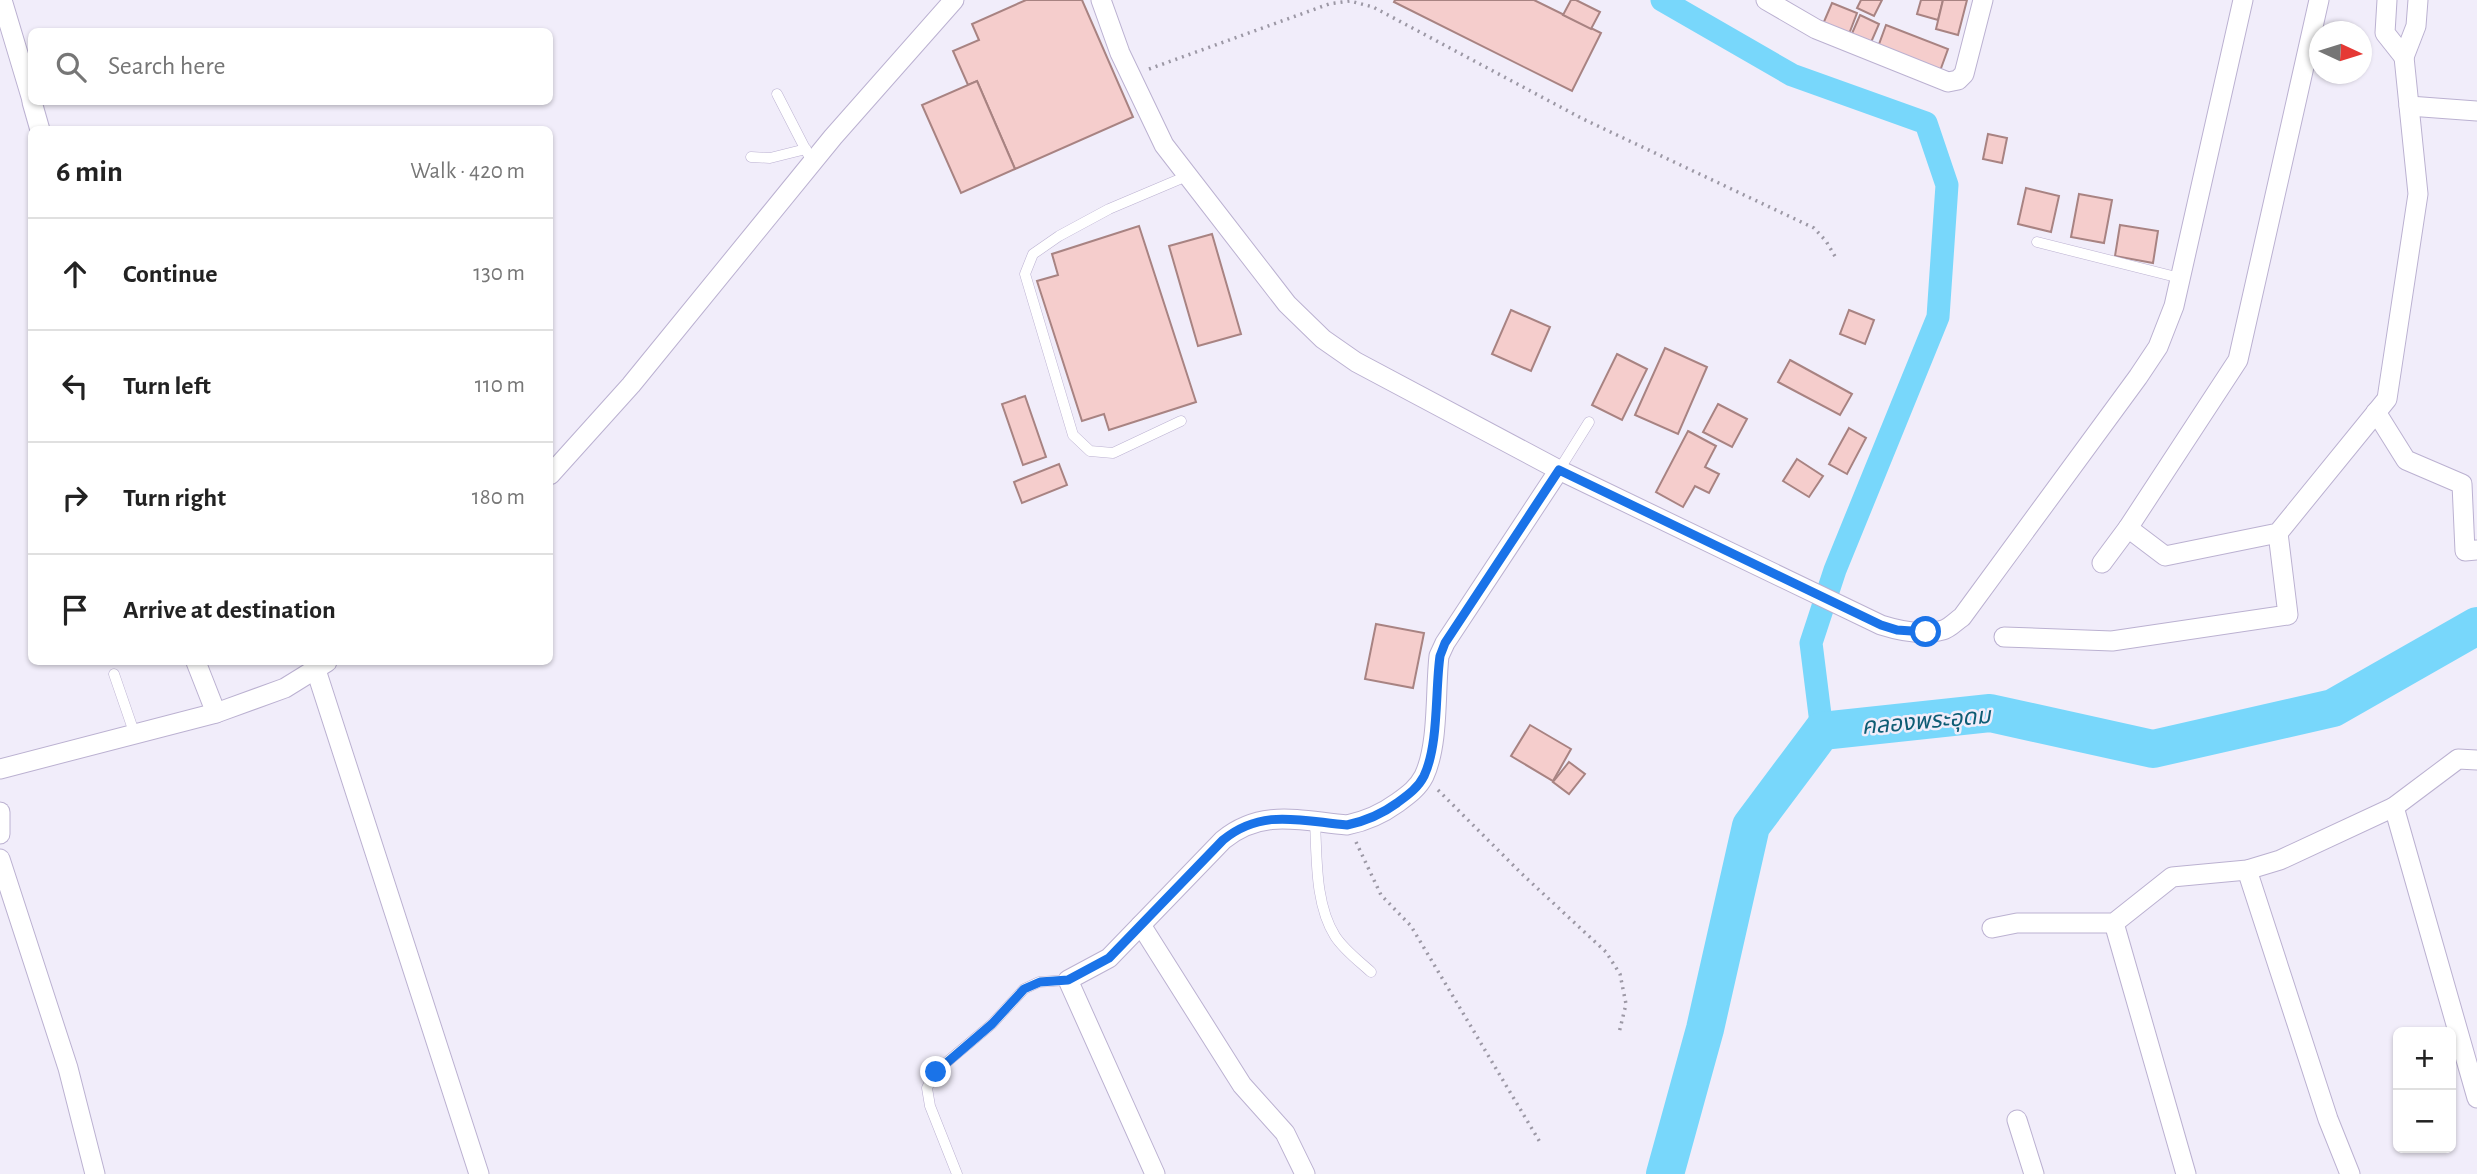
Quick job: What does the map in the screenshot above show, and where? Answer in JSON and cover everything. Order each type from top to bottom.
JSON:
[{"type":"street","points":[[2,0],[28,88]]},
{"type":"street","points":[[553,472],[631,385],[809,155],[954,0]]},
{"type":"street","points":[[1101,0],[1130,75],[1164,145],[1287,304],[1323,339],[1356,362],[1559,470],[1864,616],[1897,630],[1926,632],[1945,630],[1962,617],[2138,377],[2162,337],[2174,306],[2243,0]]},
{"type":"street","points":[[1766,0],[1816,29],[1948,82],[1958,80],[1964,74],[1983,0]]},
{"type":"street","points":[[2102,562],[2128,528],[2238,360],[2319,0]]},
{"type":"street","points":[[2388,0],[2385,33],[2404,57]]},
{"type":"street","points":[[2128,528],[2165,556],[2278,533],[2387,399],[2418,194],[2404,57],[2416,26],[2418,0]]},
{"type":"street","points":[[33,105],[39,126]]},
{"type":"street","points":[[2409,106],[2477,111]]},
{"type":"street","points":[[2376,412],[2406,460],[2469,481],[2465,551],[2477,550]]},
{"type":"street","points":[[1155,1174],[1068,980],[1109,958],[1238,827],[1267,818],[1347,825],[1382,813],[1413,792],[1424,776],[1430,755],[1440,656],[1445,643],[1559,470]]},
{"type":"street","points":[[2004,637],[2112,641],[2288,615],[2278,533]]},
{"type":"street","points":[[197,665],[216,713]]},
{"type":"street","points":[[0,769],[216,713],[285,688],[322,666],[479,1174]]},
{"type":"street","points":[[1992,928],[2017,923],[2114,923],[2172,877],[2247,870],[2280,860],[2394,807],[2458,759],[2477,761]]},
{"type":"street","points":[[2394,807],[2477,1098]]},
{"type":"street","points":[[0,812],[0,834]]},
{"type":"street","points":[[0,859],[68,1068],[95,1174]]},
{"type":"street","points":[[2247,870],[2328,1119],[2350,1174]]},
{"type":"street","points":[[2114,923],[2186,1174]]},
{"type":"street","points":[[1142,925],[1242,1085],[1285,1133],[1305,1174]]},
{"type":"street","points":[[2017,1120],[2034,1174]]},
{"type":"lane","points":[[751,157],[809,155],[777,94]]},
{"type":"lane","points":[[1181,421],[1113,453],[1090,451],[1073,435],[1025,274],[1033,254],[1059,236],[1109,209],[1187,176]]},
{"type":"lane","points":[[2037,242],[2180,278]]},
{"type":"lane","points":[[1559,470],[1589,422]]},
{"type":"lane","points":[[114,674],[135,735]]},
{"type":"lane","points":[[1315,822],[1318,875],[1327,918],[1336,938],[1371,972]]},
{"type":"lane","points":[[957,1174],[930,1106],[927,1088],[936,1072],[992,1024],[1024,989],[1040,982],[1068,980]]},
{"type":"path","points":[[1130,75],[1329,4],[1350,1],[1373,7],[1583,119],[1814,229],[1826,241],[1836,258]]},
{"type":"path","points":[[1424,776],[1522,874],[1606,951],[1620,974],[1626,1004],[1619,1033]]},
{"type":"path","points":[[1347,825],[1381,895],[1411,926],[1541,1144]]},
{"type":"building","points":[[1026,0],[1082,0],[1133,117],[1015,169],[977,81],[968,85],[953,51],[979,40],[972,24]]},
{"type":"building","points":[[1534,0],[1601,33],[1572,91],[1394,2]]},
{"type":"building","points":[[1571,0],[1600,12],[1591,29],[1563,15]]},
{"type":"building","points":[[1861,0],[1882,0],[1874,16],[1857,8]]},
{"type":"building","points":[[1921,0],[1943,0],[1938,20],[1917,14]]},
{"type":"building","points":[[1943,0],[1967,0],[1958,35],[1936,29]]},
{"type":"building","points":[[1832,3],[1857,13],[1849,34],[1823,24]]},
{"type":"building","points":[[1860,15],[1879,24],[1869,47],[1850,38]]},
{"type":"building","points":[[1886,25],[1948,49],[1940,71],[1878,47]]},
{"type":"building","points":[[977,81],[1015,169],[961,193],[922,105]]},
{"type":"building","points":[[1988,134],[2007,138],[2002,163],[1983,159]]},
{"type":"building","points":[[2026,188],[2059,196],[2051,232],[2018,224]]},
{"type":"building","points":[[2079,194],[2112,200],[2104,243],[2071,237]]},
{"type":"building","points":[[2120,225],[2158,231],[2153,263],[2115,256]]},
{"type":"building","points":[[1139,226],[1196,402],[1109,430],[1104,414],[1082,421],[1037,281],[1058,275],[1052,254]]},
{"type":"building","points":[[1212,234],[1241,334],[1198,346],[1169,246]]},
{"type":"building","points":[[1511,310],[1550,327],[1531,371],[1492,354]]},
{"type":"building","points":[[1849,310],[1874,320],[1865,344],[1840,334]]},
{"type":"building","points":[[1665,348],[1707,367],[1678,434],[1635,415]]},
{"type":"building","points":[[1617,354],[1647,369],[1622,420],[1592,405]]},
{"type":"building","points":[[1790,360],[1852,394],[1840,415],[1778,382]]},
{"type":"building","points":[[1025,396],[1046,457],[1023,465],[1002,404]]},
{"type":"building","points":[[1718,404],[1747,419],[1732,447],[1703,432]]},
{"type":"building","points":[[1849,428],[1866,438],[1847,474],[1829,464]]},
{"type":"building","points":[[1688,431],[1716,446],[1705,467],[1719,474],[1709,493],[1695,486],[1683,507],[1656,492]]},
{"type":"building","points":[[1797,459],[1823,476],[1809,497],[1783,481]]},
{"type":"building","points":[[1059,464],[1067,485],[1022,503],[1014,482]]},
{"type":"building","points":[[1376,624],[1424,633],[1413,688],[1365,679]]},
{"type":"building","points":[[1530,725],[1571,749],[1553,781],[1511,756]]},
{"type":"building","points":[[1569,762],[1585,774],[1569,794],[1553,782]]},
{"type":"waterway","points":[[1662,0],[1792,75],[1926,123],[1947,185],[1938,317],[1835,570],[1811,643],[1822,731]]},
{"type":"waterway","name":"คลองพระอุดม","points":[[1665,1174],[1705,1029],[1751,826],[1822,731],[1990,713],[2153,749],[2333,708],[2477,626]]},
{"type":"route","points":[[936,1072],[992,1024],[1024,989],[1040,982],[1068,980],[1109,958],[1124,945],[1149,914],[1238,827],[1267,818],[1347,825],[1382,813],[1413,792],[1424,776],[1430,755],[1438,669],[1445,643],[1559,470],[1881,625],[1897,630],[1926,632]]}]
